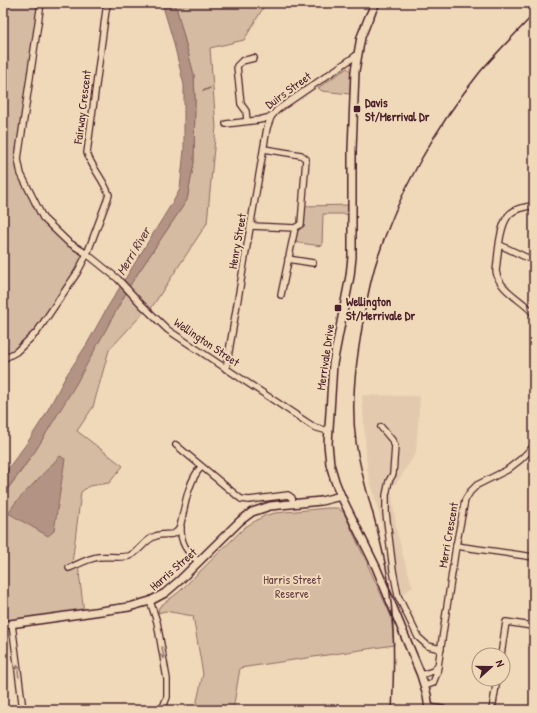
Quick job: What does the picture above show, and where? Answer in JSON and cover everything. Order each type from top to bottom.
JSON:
[{"type":"street","name":"Wellington Street","points":[[41,3],[18,159],[21,174],[43,218],[68,242],[87,254],[118,279],[168,330],[314,427],[328,431]]},
{"type":"street","name":"Fairway Crescent","points":[[3,359],[16,352],[37,332],[77,273],[87,254],[109,196],[106,187],[90,162],[87,153],[108,3]]},
{"type":"street","name":"Merrivale Drive","points":[[373,5],[363,30],[357,55],[352,150],[352,257],[350,276],[333,364],[328,431],[330,464],[341,496],[376,567],[421,675],[425,686],[429,709]]},
{"type":"street","name":"Duirs Street","points":[[226,124],[271,117],[277,110],[357,55]]},
{"type":"street","points":[[248,121],[246,111],[241,104],[237,66],[242,61],[254,58]]},
{"type":"street","name":"Henry Street","points":[[226,369],[267,128],[271,117]]},
{"type":"street","points":[[251,226],[294,228],[301,224],[306,159],[301,155],[264,149]]},
{"type":"street","points":[[534,206],[516,210],[508,215],[502,233],[497,263],[497,276],[501,284],[534,314]]},
{"type":"street","points":[[281,295],[294,228]]},
{"type":"street","points":[[500,245],[534,261]]},
{"type":"street","points":[[288,259],[313,263]]},
{"type":"street","points":[[380,427],[392,440],[395,446],[393,474],[389,482],[386,495],[386,513],[392,570],[398,596],[418,637],[428,646],[441,649]]},
{"type":"street","points":[[176,446],[243,500],[288,495],[292,498],[293,503]]},
{"type":"street","name":"Merri Crescent","points":[[425,686],[430,685],[436,678],[456,546],[465,500],[477,485],[514,466],[534,446]]},
{"type":"street","points":[[69,568],[85,560],[94,558],[128,556],[134,553],[153,537],[160,535],[173,535],[177,532],[181,523],[191,484],[195,474],[201,467]]},
{"type":"street","name":"Harris Street","points":[[3,625],[129,607],[150,602],[172,588],[246,516],[263,508],[293,503],[320,501],[341,496]]},
{"type":"street","points":[[181,523],[181,535],[187,551]]},
{"type":"street","points":[[168,535],[178,540],[199,562]]},
{"type":"street","points":[[456,546],[534,558]]},
{"type":"street","points":[[150,602],[157,622],[167,679],[168,692],[162,710]]},
{"type":"street","points":[[501,647],[506,622],[532,626]]},
{"type":"street","points":[[12,624],[23,710]]},
{"type":"street","points":[[421,675],[435,670],[439,662]]},
{"type":"street","points":[[492,710],[496,687]]},
{"type":"street","points":[[429,709],[443,710]]},
{"type":"shaded area","points":[[162,3],[175,3],[194,75],[194,162],[187,200],[132,282],[76,384],[36,450],[3,495],[3,475],[44,417],[66,376],[87,344],[107,308],[180,189],[184,150],[184,85]]},
{"type":"shaded area","points":[[362,395],[417,396],[420,398],[416,453],[396,484],[391,487],[396,527],[413,587],[401,595],[367,469]]},
{"type":"shaded area","points":[[60,456],[65,459],[54,531],[48,536],[8,513],[16,502]]},
{"type":"green space","points":[[3,3],[41,3],[20,145],[21,174],[43,218],[68,242],[87,254],[37,332],[3,359]]},
{"type":"green space","points":[[175,3],[266,3],[244,40],[210,48],[216,127],[207,223],[149,312],[146,310],[109,350],[93,407],[77,431],[123,466],[109,483],[89,486],[81,492],[72,564],[78,564],[84,613],[3,624],[3,495],[23,469],[45,435],[132,282],[187,200],[194,162],[194,75]]},
{"type":"green space","points":[[347,68],[351,71],[350,94],[322,91],[318,88]]},
{"type":"green space","points":[[352,205],[352,214],[323,214],[322,246],[292,242],[295,228],[301,224],[302,206]]},
{"type":"green space","name":"Harris Street Reserve","points":[[338,508],[344,513],[391,616],[394,645],[240,668],[233,710],[195,710],[203,674],[193,616],[165,611],[158,613],[159,607],[179,592],[245,527],[264,516],[275,513]]},
{"type":"waterway","points":[[203,91],[210,88]]},
{"type":"railway","points":[[392,710],[394,669],[392,609],[382,549],[358,455],[354,415],[355,374],[368,297],[385,235],[407,186],[434,138],[480,72],[534,14]]},
{"type":"place","name":"Davis St/Merrival Dr","points":[[357,109]]},
{"type":"place","name":"Wellington St/Merrivale Dr","points":[[338,308]]},
{"type":"water label","name":"Merri River","points":[[133,251]]}]
